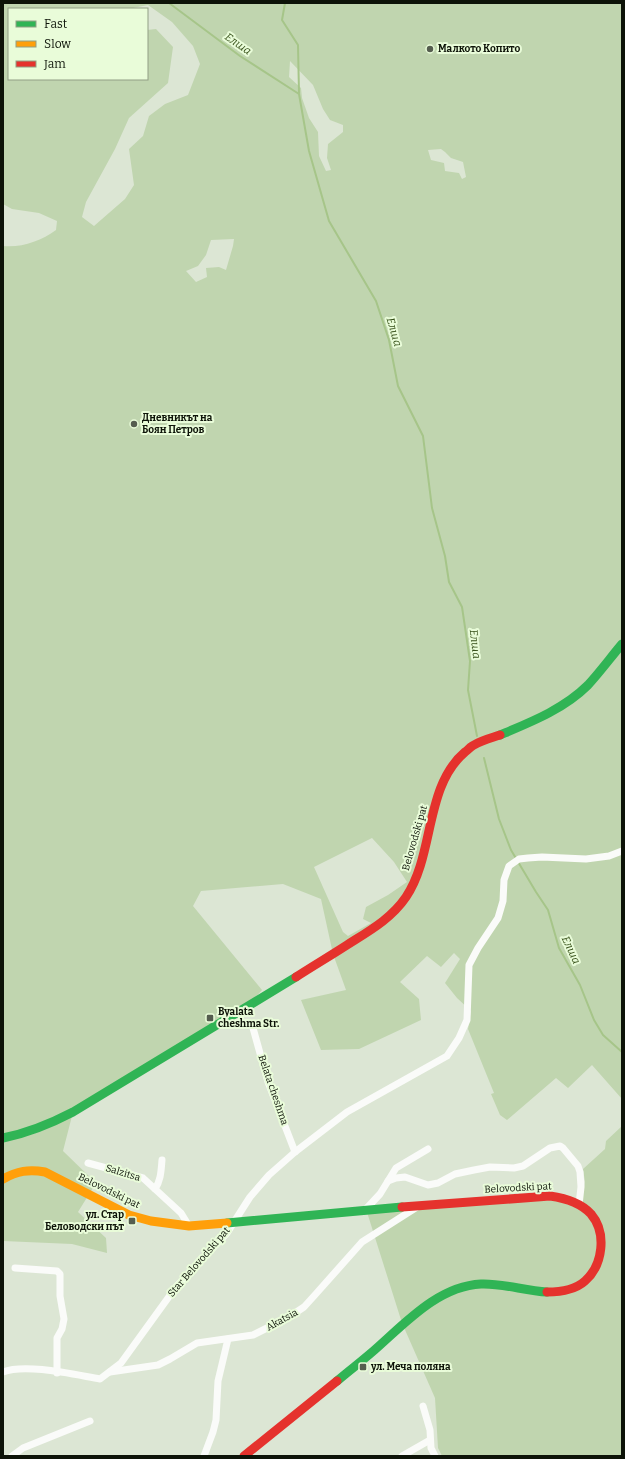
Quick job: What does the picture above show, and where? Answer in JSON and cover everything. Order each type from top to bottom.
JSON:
[{"type":"street","name":"Belovodski pat","points":[[3,1138],[23,1134],[47,1125],[73,1112],[246,1008],[381,924],[394,912],[406,897],[414,883],[422,860],[434,810],[446,776],[459,757],[473,745],[534,721],[576,695],[588,685],[622,644]]},
{"type":"street","name":"Star Belovodski pat","points":[[3,1372],[18,1369],[31,1369],[100,1379],[121,1363],[176,1287],[227,1233],[260,1185],[296,1152],[347,1112],[447,1056],[459,1038],[468,1020],[468,973],[471,961],[498,918],[503,900],[505,875],[510,866],[517,861],[542,857],[586,859],[608,856],[622,851]]},
{"type":"street","name":"Belata cheshma","points":[[253,1028],[268,1082],[296,1152]]},
{"type":"street","points":[[388,1181],[406,1177],[428,1185],[438,1183],[455,1174],[474,1170],[490,1167],[514,1168],[523,1166],[550,1148],[560,1146],[578,1166],[580,1172],[579,1205]]},
{"type":"street","points":[[366,1209],[380,1194],[396,1168],[428,1149]]},
{"type":"street","points":[[155,1189],[161,1176],[162,1160]]},
{"type":"street","name":"Salzitsa","points":[[88,1163],[143,1178],[181,1213],[189,1226]]},
{"type":"street","name":"Belovodski pat","points":[[3,1179],[15,1172],[33,1169],[45,1172],[129,1215],[151,1221],[189,1226],[421,1204],[550,1196],[564,1198],[579,1205],[591,1214],[598,1228],[601,1243],[598,1264],[584,1281],[573,1289],[553,1293],[489,1283],[466,1286],[438,1297],[411,1317],[382,1344],[244,1456]]},
{"type":"street","name":"Akatsia","points":[[110,1372],[158,1365],[198,1343],[253,1335],[283,1320],[304,1307],[362,1242],[421,1204]]},
{"type":"street","points":[[15,1268],[56,1271],[60,1274],[60,1296],[64,1319],[62,1329],[57,1338],[57,1372]]},
{"type":"street","points":[[204,1456],[216,1420],[218,1381],[228,1339]]},
{"type":"street","points":[[423,1406],[430,1430],[430,1440],[435,1456]]},
{"type":"street","points":[[12,1456],[23,1448],[90,1421]]},
{"type":"street","points":[[402,1456],[430,1440]]},
{"type":"green space","points":[[3,3],[622,3],[622,1099],[592,1065],[568,1088],[556,1078],[507,1120],[500,1115],[491,1094],[494,1093],[468,1029],[471,1011],[457,998],[445,983],[460,959],[454,953],[441,967],[427,956],[400,982],[419,999],[421,1020],[359,1049],[321,1050],[301,1000],[346,990],[333,954],[321,899],[283,884],[201,891],[193,906],[262,990],[246,1008],[73,1112],[63,1151],[96,1183],[78,1212],[106,1238],[107,1253],[72,1244],[3,1241],[3,246],[24,245],[44,237],[56,230],[57,221],[39,213],[12,209],[3,204]],"holes":[[[148,5],[172,22],[193,46],[200,64],[188,95],[165,104],[149,116],[143,136],[129,149],[134,185],[125,199],[94,226],[82,217],[86,202],[115,149],[129,118],[168,83],[173,47],[156,29],[148,30],[148,80],[8,80],[8,8],[133,8]],[[290,61],[313,85],[323,109],[330,120],[343,125],[343,132],[328,144],[327,158],[331,170],[326,171],[319,156],[318,132],[309,118],[302,98],[301,88],[289,77]],[[441,149],[451,158],[463,162],[466,177],[462,179],[459,173],[445,171],[444,163],[431,160],[428,150]],[[234,239],[226,270],[219,267],[206,268],[207,277],[196,282],[186,271],[198,266],[206,255],[211,240]],[[372,838],[394,862],[407,882],[388,895],[366,907],[363,919],[371,923],[348,936],[343,932],[314,867]]]},
{"type":"green space","points":[[622,1126],[622,1456],[442,1456],[438,1448],[435,1398],[402,1323],[366,1209],[582,1199],[585,1182],[583,1169],[605,1149],[606,1141]]},
{"type":"waterway","name":"Елша","points":[[169,3],[240,56],[299,94],[309,151],[329,221],[376,301],[389,340],[398,386],[423,436],[432,508],[445,556],[449,582],[462,607],[470,661],[468,690],[477,736]]},
{"type":"waterway","points":[[285,3],[282,20],[298,45],[299,93]]},
{"type":"waterway","name":"Елша","points":[[484,758],[499,819],[511,850],[548,910],[559,948],[580,985],[594,1020],[603,1035],[622,1052]]},
{"type":"traffic: fast","points":[[500,735],[547,714],[579,694],[597,675],[622,644]]},
{"type":"traffic: fast","points":[[3,1138],[39,1128],[73,1112],[296,977]]},
{"type":"traffic: fast","points":[[227,1223],[402,1207]]},
{"type":"traffic: fast","points":[[337,1381],[413,1315],[438,1298],[452,1291],[466,1286],[489,1284],[547,1292]]},
{"type":"traffic: slow","points":[[3,1179],[23,1171],[45,1172],[129,1215],[151,1221],[189,1226],[227,1223]]},
{"type":"traffic: jam","points":[[296,977],[387,918],[400,905],[415,880],[422,861],[436,802],[443,783],[452,767],[472,746],[483,740],[500,735]]},
{"type":"traffic: jam","points":[[402,1207],[550,1196],[561,1198],[577,1204],[587,1210],[596,1222],[601,1239],[599,1258],[591,1274],[577,1287],[562,1291],[547,1292]]},
{"type":"traffic: jam","points":[[244,1456],[337,1381]]},
{"type":"place","name":"Малкото Копито","points":[[430,49]]},
{"type":"place","name":"Дневникът на Боян Петров","points":[[134,424]]},
{"type":"place","name":"Byalata cheshma Str.","points":[[210,1018]]},
{"type":"place","name":"ул. Стар Беловодски път","points":[[132,1221]]},
{"type":"place","name":"ул. Меча поляна","points":[[363,1367]]}]
